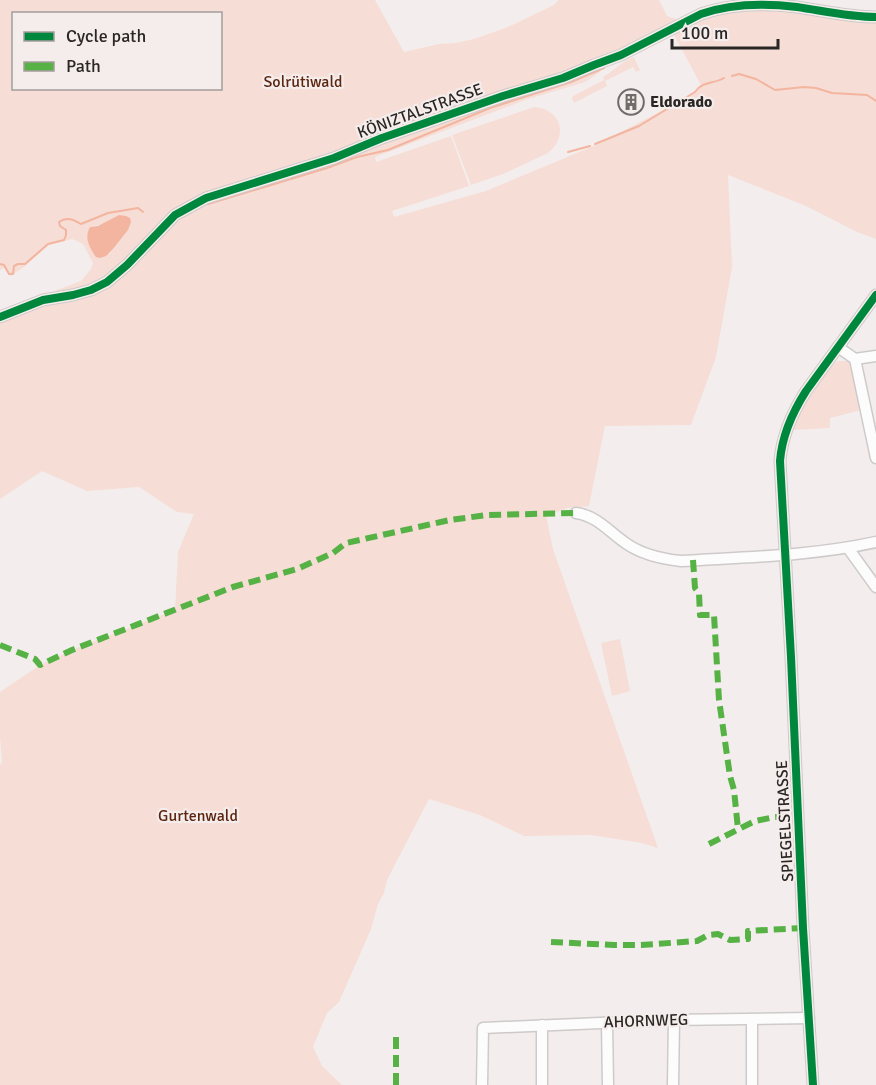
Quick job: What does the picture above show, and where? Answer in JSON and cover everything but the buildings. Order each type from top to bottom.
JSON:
[{"type":"street","name":"KÖNIZTALSTRASSE","points":[[0,316],[43,300],[73,295],[101,285],[127,266],[175,215],[192,204],[324,161],[382,138],[621,56],[701,14],[734,6],[765,4],[850,16],[876,17]]},
{"type":"street","name":"SPIEGELSTRASSE","points":[[813,1085],[780,461],[783,440],[797,406],[876,295]]},
{"type":"street","points":[[838,347],[855,359],[874,433],[876,458]]},
{"type":"street","points":[[855,359],[876,356]]},
{"type":"street","points":[[576,513],[596,519],[629,546],[644,553],[681,561],[785,555],[848,548],[876,542]]},
{"type":"street","points":[[848,548],[876,587]]},
{"type":"street","name":"AHORNWEG","points":[[482,1085],[483,1028],[608,1022],[809,1018]]},
{"type":"street","points":[[752,1019],[752,1085]]},
{"type":"street","points":[[673,1085],[674,1020]]},
{"type":"street","points":[[608,1022],[608,1085]]},
{"type":"street","points":[[542,1025],[542,1085]]},
{"type":"green space","name":"Gurtenwald","points":[[0,0],[375,0],[404,52],[474,39],[508,27],[554,5],[559,0],[659,0],[667,16],[679,20],[598,64],[600,72],[585,82],[525,100],[375,157],[376,162],[451,136],[469,186],[392,211],[394,217],[486,191],[596,145],[692,95],[701,85],[673,33],[704,18],[739,10],[763,10],[852,21],[876,21],[876,239],[806,206],[728,175],[732,267],[716,357],[691,425],[605,426],[589,506],[567,508],[546,516],[553,549],[658,848],[642,843],[591,835],[524,836],[480,815],[429,799],[387,880],[371,929],[339,1002],[327,1013],[313,1047],[322,1066],[342,1085],[0,1085],[0,765],[2,762],[0,692],[40,665],[72,650],[175,610],[178,552],[194,514],[177,512],[139,487],[87,491],[42,471],[0,499],[0,317],[43,300],[57,290],[81,281],[93,263],[83,244],[72,239],[49,245],[11,276],[4,268],[0,270]],"holes":[[[119,215],[128,230],[110,253],[101,257],[90,227],[103,224]]]},
{"type":"green space","points":[[634,57],[640,70],[636,72],[633,67],[605,81],[607,86],[574,103],[573,96],[604,80],[603,77]]},
{"type":"green space","points":[[534,107],[551,113],[556,118],[560,132],[555,146],[548,153],[503,174],[471,185],[452,135]]},
{"type":"green space","points":[[838,361],[851,363],[861,410],[830,418],[830,428],[792,430],[819,383]]},
{"type":"green space","points":[[620,639],[630,691],[612,696],[601,643]]},
{"type":"shaded area","points":[[119,215],[130,218],[128,230],[106,256],[96,257],[88,242],[87,235],[90,227],[98,226]]},
{"type":"waterway","points":[[208,204],[357,157],[388,150],[490,108],[571,82],[604,68]]},
{"type":"waterway","points":[[739,74],[756,79],[775,90],[816,88],[832,93],[867,95],[876,101]]},
{"type":"waterway","points":[[732,76],[739,74]]},
{"type":"waterway","points":[[595,144],[639,126],[701,86],[724,78]]},
{"type":"waterway","points":[[568,152],[590,146]]},
{"type":"waterway","points":[[0,264],[4,265],[9,274],[13,274],[14,266],[25,264],[48,244],[64,240],[66,230],[60,226],[59,222],[62,220],[70,219],[81,224],[108,213],[138,208],[143,212]]},
{"type":"marked path","points":[[0,645],[35,659],[40,665],[72,650],[233,587],[297,569],[333,553],[346,543],[450,520],[487,515],[576,513]]},
{"type":"marked path","points":[[693,560],[700,615],[714,615],[719,700],[738,829]]},
{"type":"marked path","points":[[709,844],[755,821],[798,816]]},
{"type":"marked path","points":[[551,942],[641,945],[697,941],[708,935],[718,934],[730,940],[748,939],[748,931],[803,928]]},
{"type":"marked path","points":[[396,1036],[396,1085]]},
{"type":"cycle path","points":[[0,317],[43,300],[91,290],[107,282],[127,265],[175,215],[206,198],[334,158],[382,138],[563,78],[621,55],[701,14],[736,6],[772,5],[876,17]]},
{"type":"cycle path","points":[[813,1085],[780,461],[785,433],[801,399],[876,295]]},
{"type":"place","name":"Eldorado","points":[[631,102]]},
{"type":"park label","name":"Solrütiwald","points":[[303,82]]}]
